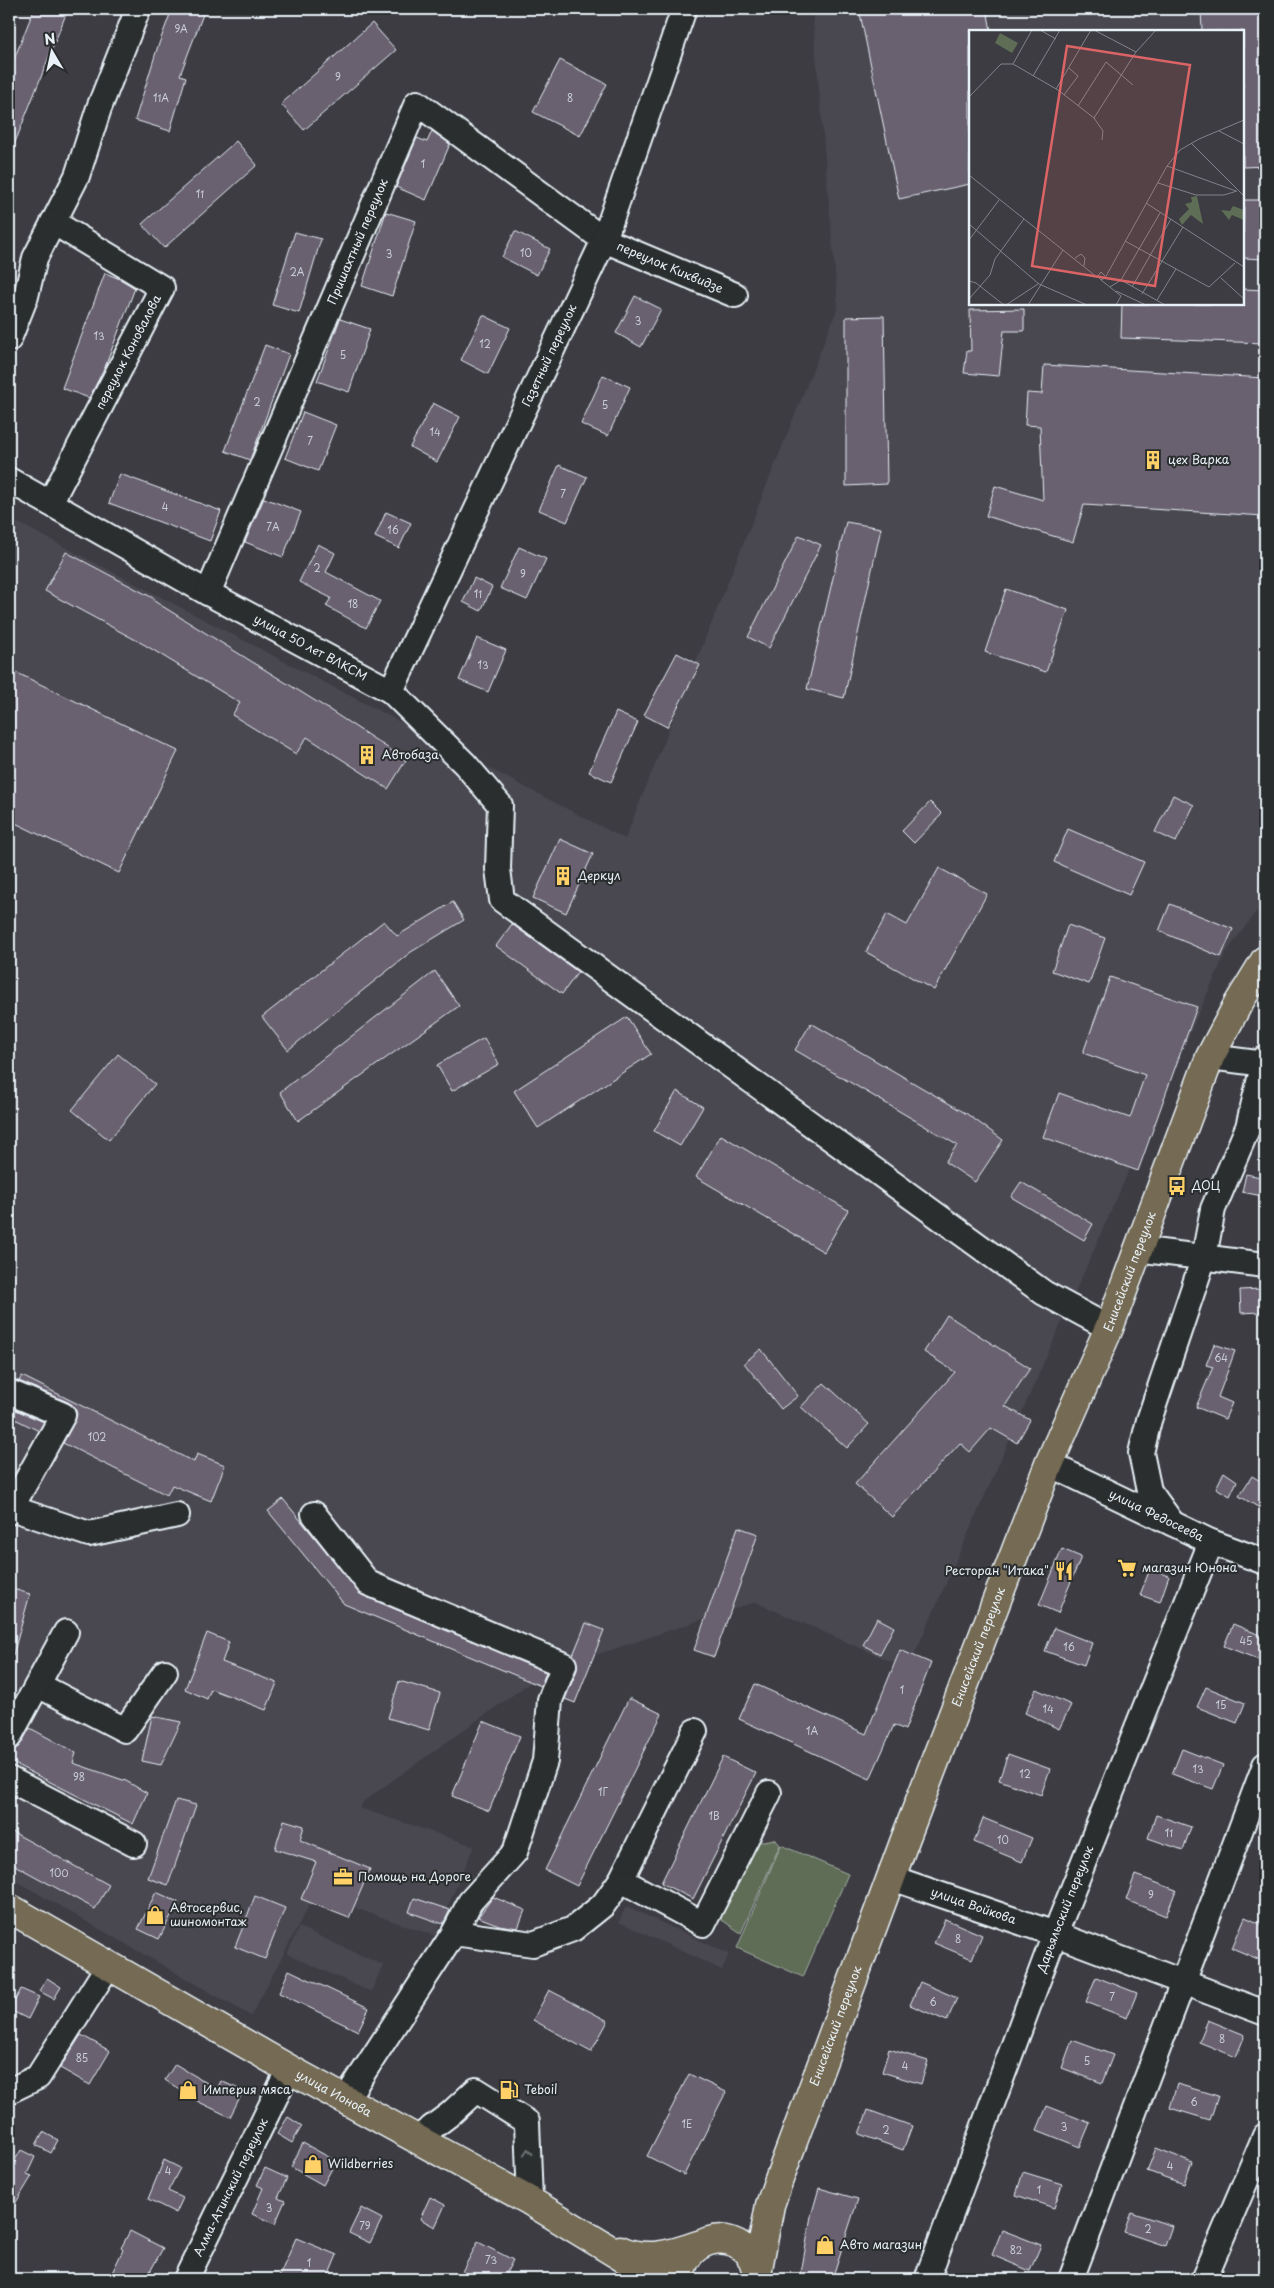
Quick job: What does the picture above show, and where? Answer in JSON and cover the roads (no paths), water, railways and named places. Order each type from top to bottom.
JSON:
[{"type":"main road","name":"Енисейский переулок","points":[[770,2205],[1049,1464],[1109,1328],[1210,1058],[1238,1004],[1265,960]]},
{"type":"main road","name":"улица Ионова","points":[[9,1908],[289,2069],[530,2201],[658,2279]]},
{"type":"main road","points":[[581,2231],[628,2254],[648,2256],[672,2254],[743,2230],[755,2222],[770,2205]]},
{"type":"main road","points":[[757,2276],[770,2205]]},
{"type":"main road","points":[[680,2279],[681,2269],[687,2255],[705,2242],[728,2240],[741,2246],[752,2258],[757,2276]]},
{"type":"street","points":[[9,339],[26,296],[35,258],[77,176],[99,108],[138,9]]},
{"type":"street","name":"Газетный переулок","points":[[391,691],[604,240],[684,9]]},
{"type":"street","name":"Пришахтный переулок","points":[[208,593],[418,103],[604,240]]},
{"type":"street","name":"переулок Коновалова","points":[[50,503],[162,288],[53,222]]},
{"type":"street","name":"переулок Киквидзе","points":[[604,240],[735,295]]},
{"type":"street","name":"улица 50 лет ВЛКСМ","points":[[9,480],[208,593],[391,691],[466,764],[500,804],[498,869],[502,900],[1044,1293],[1109,1328]]},
{"type":"street","points":[[1172,1523],[1149,1491],[1141,1454],[1149,1420],[1204,1257],[1214,1210],[1248,1127],[1265,1062],[1210,1058]]},
{"type":"street","points":[[1137,1249],[1265,1265]]},
{"type":"street","points":[[9,1392],[63,1414],[10,1510],[89,1534],[177,1515]]},
{"type":"street","name":"улица Федосеева","points":[[1049,1464],[1211,1542],[1265,1562]]},
{"type":"street","points":[[314,1514],[368,1583],[564,1665],[550,1700],[545,1761],[516,1852],[470,1902],[454,1933],[346,2099]]},
{"type":"street","name":"Дарьяльский переулок","points":[[927,2279],[1055,1934],[1211,1542]]},
{"type":"street","points":[[9,1737],[66,1632]]},
{"type":"street","points":[[38,1685],[125,1730],[165,1672]]},
{"type":"street","points":[[454,1933],[532,1944],[573,1929],[603,1905],[621,1880],[695,1731]]},
{"type":"street","points":[[1071,2279],[1265,1765]]},
{"type":"street","points":[[9,1779],[134,1844]]},
{"type":"street","points":[[621,1880],[703,1924],[769,1793]]},
{"type":"street","name":"улица Войкова","points":[[892,1878],[1055,1934],[1182,1982]]},
{"type":"street","points":[[9,2091],[38,2077],[108,1966]]},
{"type":"street","points":[[1182,1982],[1265,2014]]},
{"type":"street","name":"Алма-Атинский переулок","points":[[186,2279],[289,2069]]},
{"type":"street","points":[[418,2138],[450,2114],[476,2090],[527,2122],[530,2201]]},
{"type":"street","points":[[1204,2279],[1265,2136]]},
{"type":"place","name":"цех Варка","points":[[1153,460]]},
{"type":"place","name":"Автобаза","points":[[367,755]]},
{"type":"place","name":"Деркул","points":[[563,876]]},
{"type":"place","name":"ДОЦ","points":[[1177,1186]]},
{"type":"place","name":"магазин Юнона","points":[[1127,1568]]},
{"type":"place","name":"Ресторан \"Итака\"","points":[[1064,1571]]},
{"type":"place","name":"Помощь на Дороге","points":[[343,1877]]},
{"type":"place","name":"Автосервис, шиномонтаж","points":[[155,1915]]},
{"type":"place","name":"Империя мяса","points":[[188,2090]]},
{"type":"place","name":"Teboil","points":[[509,2090]]},
{"type":"place","name":"Wildberries","points":[[313,2164]]},
{"type":"place","name":"Авто магазин","points":[[825,2245]]}]
